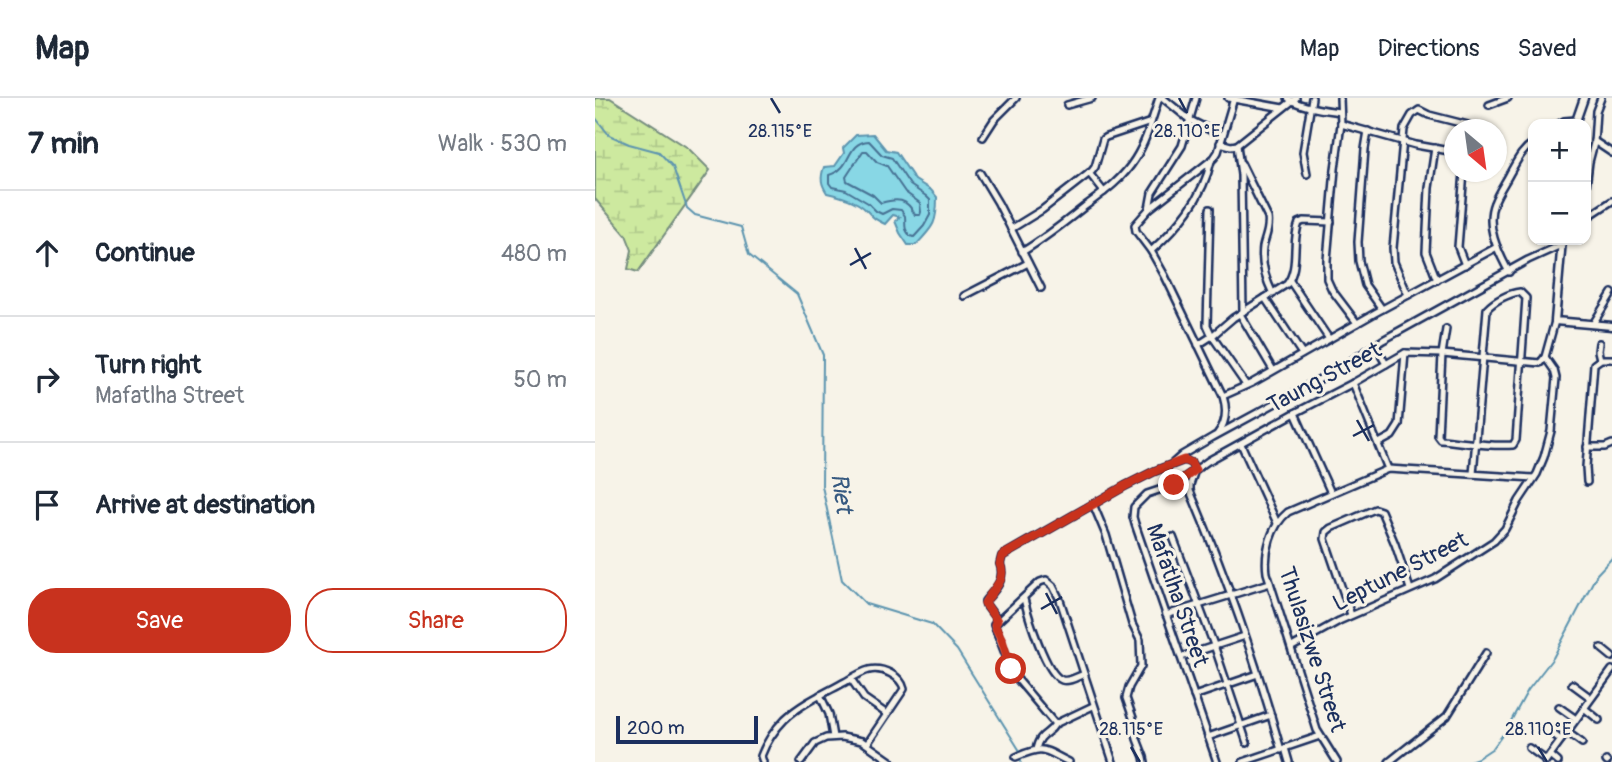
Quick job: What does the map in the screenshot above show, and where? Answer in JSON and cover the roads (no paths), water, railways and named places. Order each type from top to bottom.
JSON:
[{"type":"street","points":[[983,137],[1016,98]]},
{"type":"street","points":[[1067,104],[1092,98]]},
{"type":"street","points":[[1022,252],[1120,180],[1134,161],[1149,132],[1161,98],[1190,120],[1222,136]]},
{"type":"street","points":[[1149,209],[1152,193],[1182,146],[1196,98]]},
{"type":"street","points":[[1213,437],[1225,420],[1223,396],[1165,275],[1136,231],[1135,225],[1149,209],[1216,156],[1232,98],[1283,108]]},
{"type":"street","points":[[1307,174],[1303,152],[1312,98]]},
{"type":"street","points":[[1339,98],[1341,124],[1327,279],[1357,323]]},
{"type":"street","points":[[1489,105],[1509,98]]},
{"type":"street","points":[[1577,119],[1583,98]]},
{"type":"street","points":[[1587,182],[1596,111],[1601,98]]},
{"type":"street","points":[[1220,143],[1237,145],[1292,99],[1311,107],[1339,112]]},
{"type":"street","points":[[1408,295],[1394,262],[1393,248],[1402,135],[1405,125],[1417,110],[1448,119]]},
{"type":"street","points":[[1011,229],[1042,210],[1089,173],[1095,167],[1106,137],[1151,122]]},
{"type":"street","points":[[1341,124],[1402,142],[1444,150]]},
{"type":"street","points":[[1369,131],[1365,149],[1359,261],[1365,285],[1382,309]]},
{"type":"street","points":[[1594,141],[1612,153]]},
{"type":"street","points":[[1237,145],[1241,175],[1242,313],[1273,370]]},
{"type":"street","points":[[1509,272],[1497,247],[1491,215],[1493,205],[1520,154],[1528,147]]},
{"type":"street","points":[[1435,148],[1429,188],[1426,252],[1437,280]]},
{"type":"street","points":[[1151,251],[1186,215],[1207,178],[1211,160]]},
{"type":"street","points":[[1239,160],[1268,218],[1263,258],[1273,294]]},
{"type":"street","points":[[980,173],[990,187],[1041,288]]},
{"type":"street","points":[[1089,173],[1104,192]]},
{"type":"street","points":[[1463,182],[1458,247],[1465,265]]},
{"type":"street","points":[[1591,215],[1612,201]]},
{"type":"street","points":[[1210,209],[1207,325],[1246,385]]},
{"type":"street","points":[[1198,345],[1227,322],[1290,281],[1294,267],[1297,225],[1304,221],[1331,222]]},
{"type":"street","points":[[1173,463],[1213,437],[1557,245]]},
{"type":"street","points":[[1545,357],[1555,321],[1562,245]]},
{"type":"street","points":[[1223,396],[1497,247]]},
{"type":"street","points":[[964,296],[1028,263]]},
{"type":"street","points":[[1290,281],[1329,339]]},
{"type":"street","points":[[1446,329],[1438,436],[1441,440],[1475,443],[1509,446],[1516,443],[1527,300],[1520,292],[1515,292],[1488,308],[1475,443],[1473,474]]},
{"type":"street","points":[[1593,324],[1612,293]]},
{"type":"street","points":[[1265,298],[1301,355]]},
{"type":"street","points":[[1555,321],[1612,326]]},
{"type":"street","points":[[1599,343],[1600,359]]},
{"type":"street","points":[[1375,345],[1386,364]]},
{"type":"street","points":[[1379,443],[1392,436],[1399,425],[1405,353]]},
{"type":"street","name":"Taung Street","points":[[1195,470],[1405,353],[1540,363],[1545,357]]},
{"type":"street","name":"Leptune Street","points":[[1291,647],[1351,615],[1442,575],[1494,541],[1505,528],[1534,478],[1548,445],[1556,383],[1554,370],[1545,357]]},
{"type":"street","points":[[1587,482],[1594,364],[1600,359],[1612,359]]},
{"type":"street","points":[[1353,383],[1388,469]]},
{"type":"street","points":[[1295,413],[1331,493]]},
{"type":"street","points":[[1241,444],[1277,523],[1288,512],[1388,469],[1534,478]]},
{"type":"street","points":[[1587,447],[1605,447],[1612,444]]},
{"type":"street","points":[[997,621],[985,603],[1002,578],[1002,556],[1145,476],[1173,463],[1188,461],[1195,470],[1190,491],[1212,544],[1289,762]]},
{"type":"street","name":"Mafatlha Street","points":[[1195,470],[1174,485],[1147,494],[1137,503],[1133,512],[1217,762]]},
{"type":"street","points":[[1093,504],[1106,535],[1132,624],[1140,640],[1141,666],[1126,698],[1145,762]]},
{"type":"street","points":[[1351,615],[1325,539],[1325,532],[1331,527],[1375,509],[1381,511],[1410,589]]},
{"type":"street","name":"Thulasizwe Street","points":[[1277,523],[1266,556],[1270,583],[1320,736],[1338,762]]},
{"type":"street","points":[[1173,537],[1247,743]]},
{"type":"street","points":[[1055,724],[1013,674],[995,626],[997,621],[1044,580],[1050,582],[1059,600],[1113,762]]},
{"type":"street","points":[[1166,615],[1270,583]]},
{"type":"street","points":[[1024,599],[1040,648],[1054,675],[1066,681],[1084,674]]},
{"type":"street","points":[[1181,657],[1245,636]]},
{"type":"street","points":[[1601,648],[1612,657]]},
{"type":"street","points":[[1389,762],[1447,716],[1486,653]]},
{"type":"street","points":[[1547,759],[1561,740],[1572,732],[1576,719],[1612,670]]},
{"type":"street","points":[[763,762],[762,754],[780,725],[803,705],[867,671],[885,671],[899,680],[904,690],[867,744]]},
{"type":"street","points":[[1194,696],[1258,674]]},
{"type":"street","points":[[851,679],[864,698],[887,714]]},
{"type":"street","points":[[1604,680],[1612,686]]},
{"type":"street","points":[[1572,684],[1591,698]]},
{"type":"street","points":[[820,695],[829,714],[833,737]]},
{"type":"street","points":[[1036,749],[1039,739],[1055,724],[1093,706]]},
{"type":"street","points":[[1559,706],[1576,719]]},
{"type":"street","points":[[1584,708],[1599,720]]},
{"type":"street","points":[[1207,737],[1271,715]]},
{"type":"street","points":[[1544,727],[1561,740]]},
{"type":"street","points":[[1572,732],[1582,743]]},
{"type":"street","points":[[1243,762],[1320,736]]},
{"type":"street","points":[[801,762],[815,743],[833,737],[851,737],[867,744],[892,762]]},
{"type":"street","points":[[1529,748],[1558,762]]},
{"type":"street","points":[[1016,757],[1036,749],[1069,762]]},
{"type":"water","points":[[873,134],[886,150],[896,152],[915,180],[937,197],[933,224],[916,245],[908,245],[900,233],[895,221],[900,217],[893,215],[885,224],[858,204],[827,193],[823,187],[824,167],[835,166],[844,153],[843,148],[856,135]]},
{"type":"waterway","name":"Riet","points":[[595,117],[609,135],[659,152],[673,167],[687,208],[695,215],[741,227],[749,255],[797,294],[823,355],[822,486],[842,580],[866,604],[932,624],[957,650],[1020,751],[1021,762]]},
{"type":"waterway","points":[[1467,762],[1493,748],[1506,730],[1528,690],[1553,658],[1597,574],[1612,558]]}]
